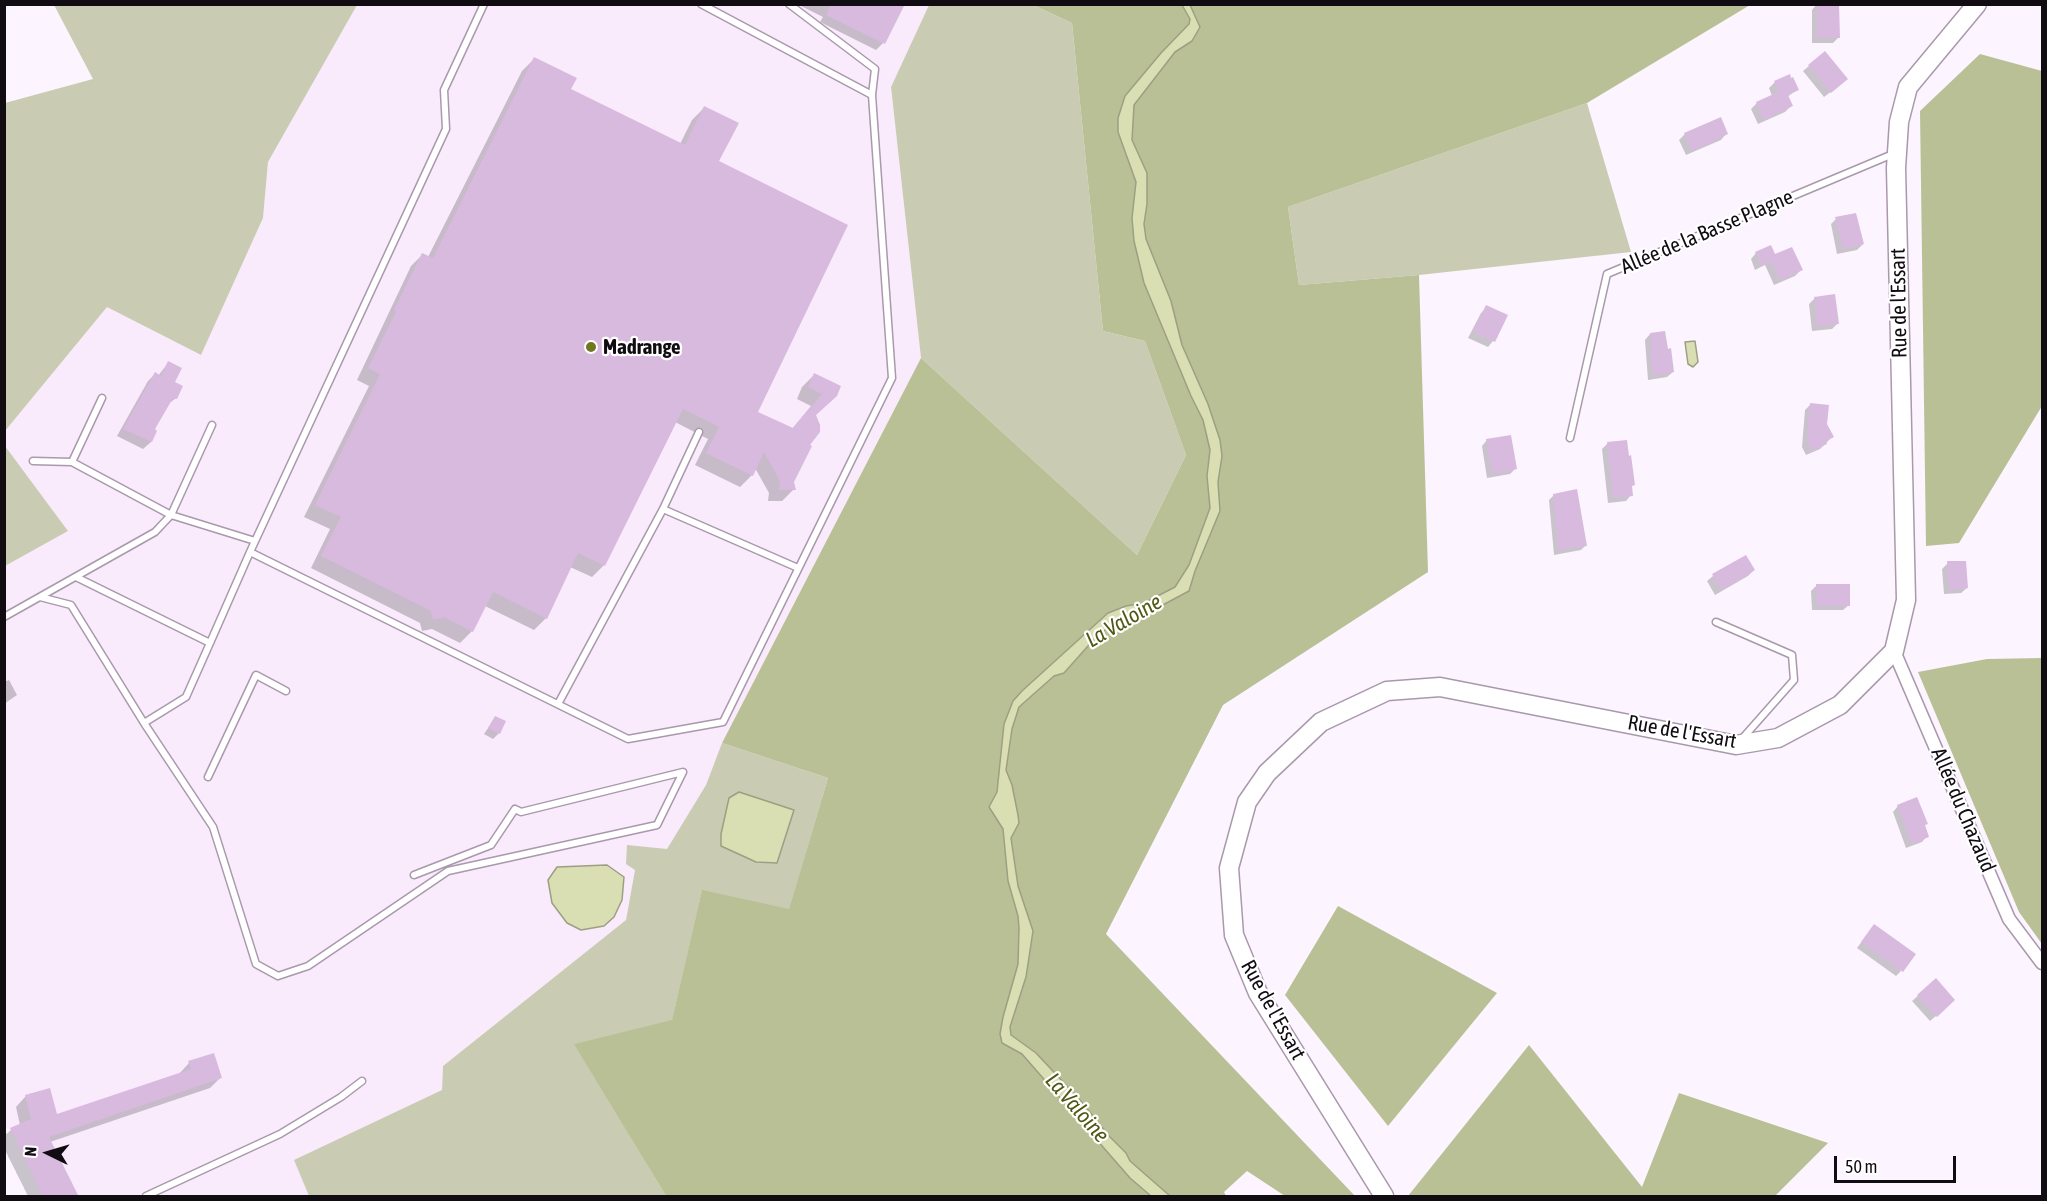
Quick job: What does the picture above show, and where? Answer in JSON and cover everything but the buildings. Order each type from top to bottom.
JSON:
[{"type":"street","name":"Rue de l'Essart","points":[[1384,1197],[1258,993],[1234,936],[1229,868],[1247,802],[1267,773],[1322,722],[1387,691],[1440,687],[1736,745],[1778,738],[1840,705],[1894,651],[1906,600],[1897,153],[1899,122],[1908,87],[1977,4]]},
{"type":"street","name":"Allée du Chazaud","points":[[1894,651],[2009,919],[2043,963]]},
{"type":"lane","points":[[144,723],[186,698],[255,541],[446,129],[444,90],[484,4]]},
{"type":"lane","points":[[701,4],[872,94]]},
{"type":"lane","points":[[250,552],[628,739],[723,722],[892,378],[872,94],[875,69],[789,4]]},
{"type":"lane","name":"Allée de la Basse Plagne","points":[[1570,438],[1607,274],[1897,153]]},
{"type":"lane","points":[[72,462],[102,398]]},
{"type":"lane","points":[[4,617],[155,532],[171,515],[212,425]]},
{"type":"lane","points":[[558,704],[663,509],[699,432]]},
{"type":"lane","points":[[33,461],[72,462],[171,515],[255,541]]},
{"type":"lane","points":[[663,509],[798,568]]},
{"type":"lane","points":[[76,578],[210,643]]},
{"type":"lane","points":[[40,597],[71,604],[144,723],[213,827],[256,964],[278,976],[308,966],[448,871],[657,825],[683,772],[521,812],[516,809],[491,844],[414,875]]},
{"type":"lane","points":[[1716,622],[1792,655],[1794,680],[1736,745]]},
{"type":"lane","points":[[208,777],[256,675],[286,691]]},
{"type":"lane","points":[[146,1197],[280,1134],[341,1097],[362,1081]]},
{"type":"shaded area","points":[[54,5],[357,5],[268,162],[263,218],[201,355],[107,307],[5,431],[5,103],[93,79]]},
{"type":"shaded area","points":[[357,5],[929,5],[891,87],[921,358],[722,743],[706,785],[667,849],[635,869],[626,920],[443,1066],[442,1090],[295,1160],[309,1196],[43,1196],[10,1129],[5,1128],[5,566],[68,531],[5,446],[5,431],[107,307],[201,355],[263,218],[268,162]]},
{"type":"shaded area","points":[[929,5],[1033,5],[1072,23],[1103,331],[1145,341],[1186,455],[1137,555],[921,358],[891,87]]},
{"type":"shaded area","points":[[1033,5],[1750,5],[1587,103],[1288,207],[1299,285],[1419,275],[1428,572],[1223,705],[1106,934],[1355,1196],[1285,1196],[1247,1171],[1224,1192],[1226,1196],[666,1196],[574,1044],[672,1020],[702,890],[789,909],[828,778],[722,743],[921,358],[1137,555],[1186,455],[1145,341],[1103,331],[1072,23]]},
{"type":"shaded area","points":[[1980,54],[2042,71],[2042,406],[1959,543],[1926,546],[1920,111]]},
{"type":"shaded area","points":[[1587,103],[1631,252],[1419,275],[1299,285],[1288,207]]},
{"type":"shaded area","points":[[5,446],[68,531],[4,566]]},
{"type":"shaded area","points":[[2042,658],[2042,944],[2019,912],[1918,672],[1987,659]]},
{"type":"shaded area","points":[[722,743],[828,778],[789,910],[702,891],[672,1021],[575,1044],[666,1196],[309,1196],[294,1160],[442,1090],[443,1066],[626,920],[635,870],[626,864],[627,845],[667,849],[706,785]]},
{"type":"shaded area","points":[[1338,906],[1497,993],[1388,1126],[1285,995]]},
{"type":"shaded area","points":[[1529,1045],[1642,1187],[1679,1093],[1828,1143],[1775,1196],[1408,1196]]},
{"type":"water","name":"La Valoine","points":[[1182,5],[1190,5],[1200,27],[1192,41],[1175,52],[1134,105],[1132,140],[1147,173],[1147,204],[1144,224],[1146,239],[1171,301],[1182,345],[1208,404],[1220,440],[1222,456],[1218,482],[1220,511],[1189,591],[1144,615],[1121,620],[1109,627],[1096,637],[1064,673],[1054,676],[1019,707],[1012,729],[1006,770],[1012,785],[1019,823],[1011,838],[1018,886],[1033,931],[1026,977],[1010,1027],[1011,1035],[1036,1053],[1126,1153],[1130,1161],[1170,1196],[1151,1196],[1130,1178],[1022,1054],[1002,1043],[1000,1034],[1003,1017],[1018,964],[1019,928],[1008,881],[1003,829],[989,807],[997,792],[1004,724],[1013,701],[1108,613],[1126,606],[1144,603],[1175,587],[1189,565],[1210,508],[1207,476],[1210,450],[1203,420],[1144,283],[1134,241],[1132,218],[1136,182],[1118,132],[1118,118],[1125,96],[1189,24],[1190,19]]},
{"type":"water","points":[[1695,341],[1698,362],[1693,367],[1688,364],[1685,342]]},
{"type":"water","points":[[739,792],[794,810],[777,863],[756,862],[721,846],[721,834],[729,798]]},
{"type":"water","points":[[607,865],[624,877],[622,900],[614,917],[604,926],[581,930],[567,923],[552,903],[548,880],[557,867]]},
{"type":"place","name":"Madrange","points":[[591,347]]}]
